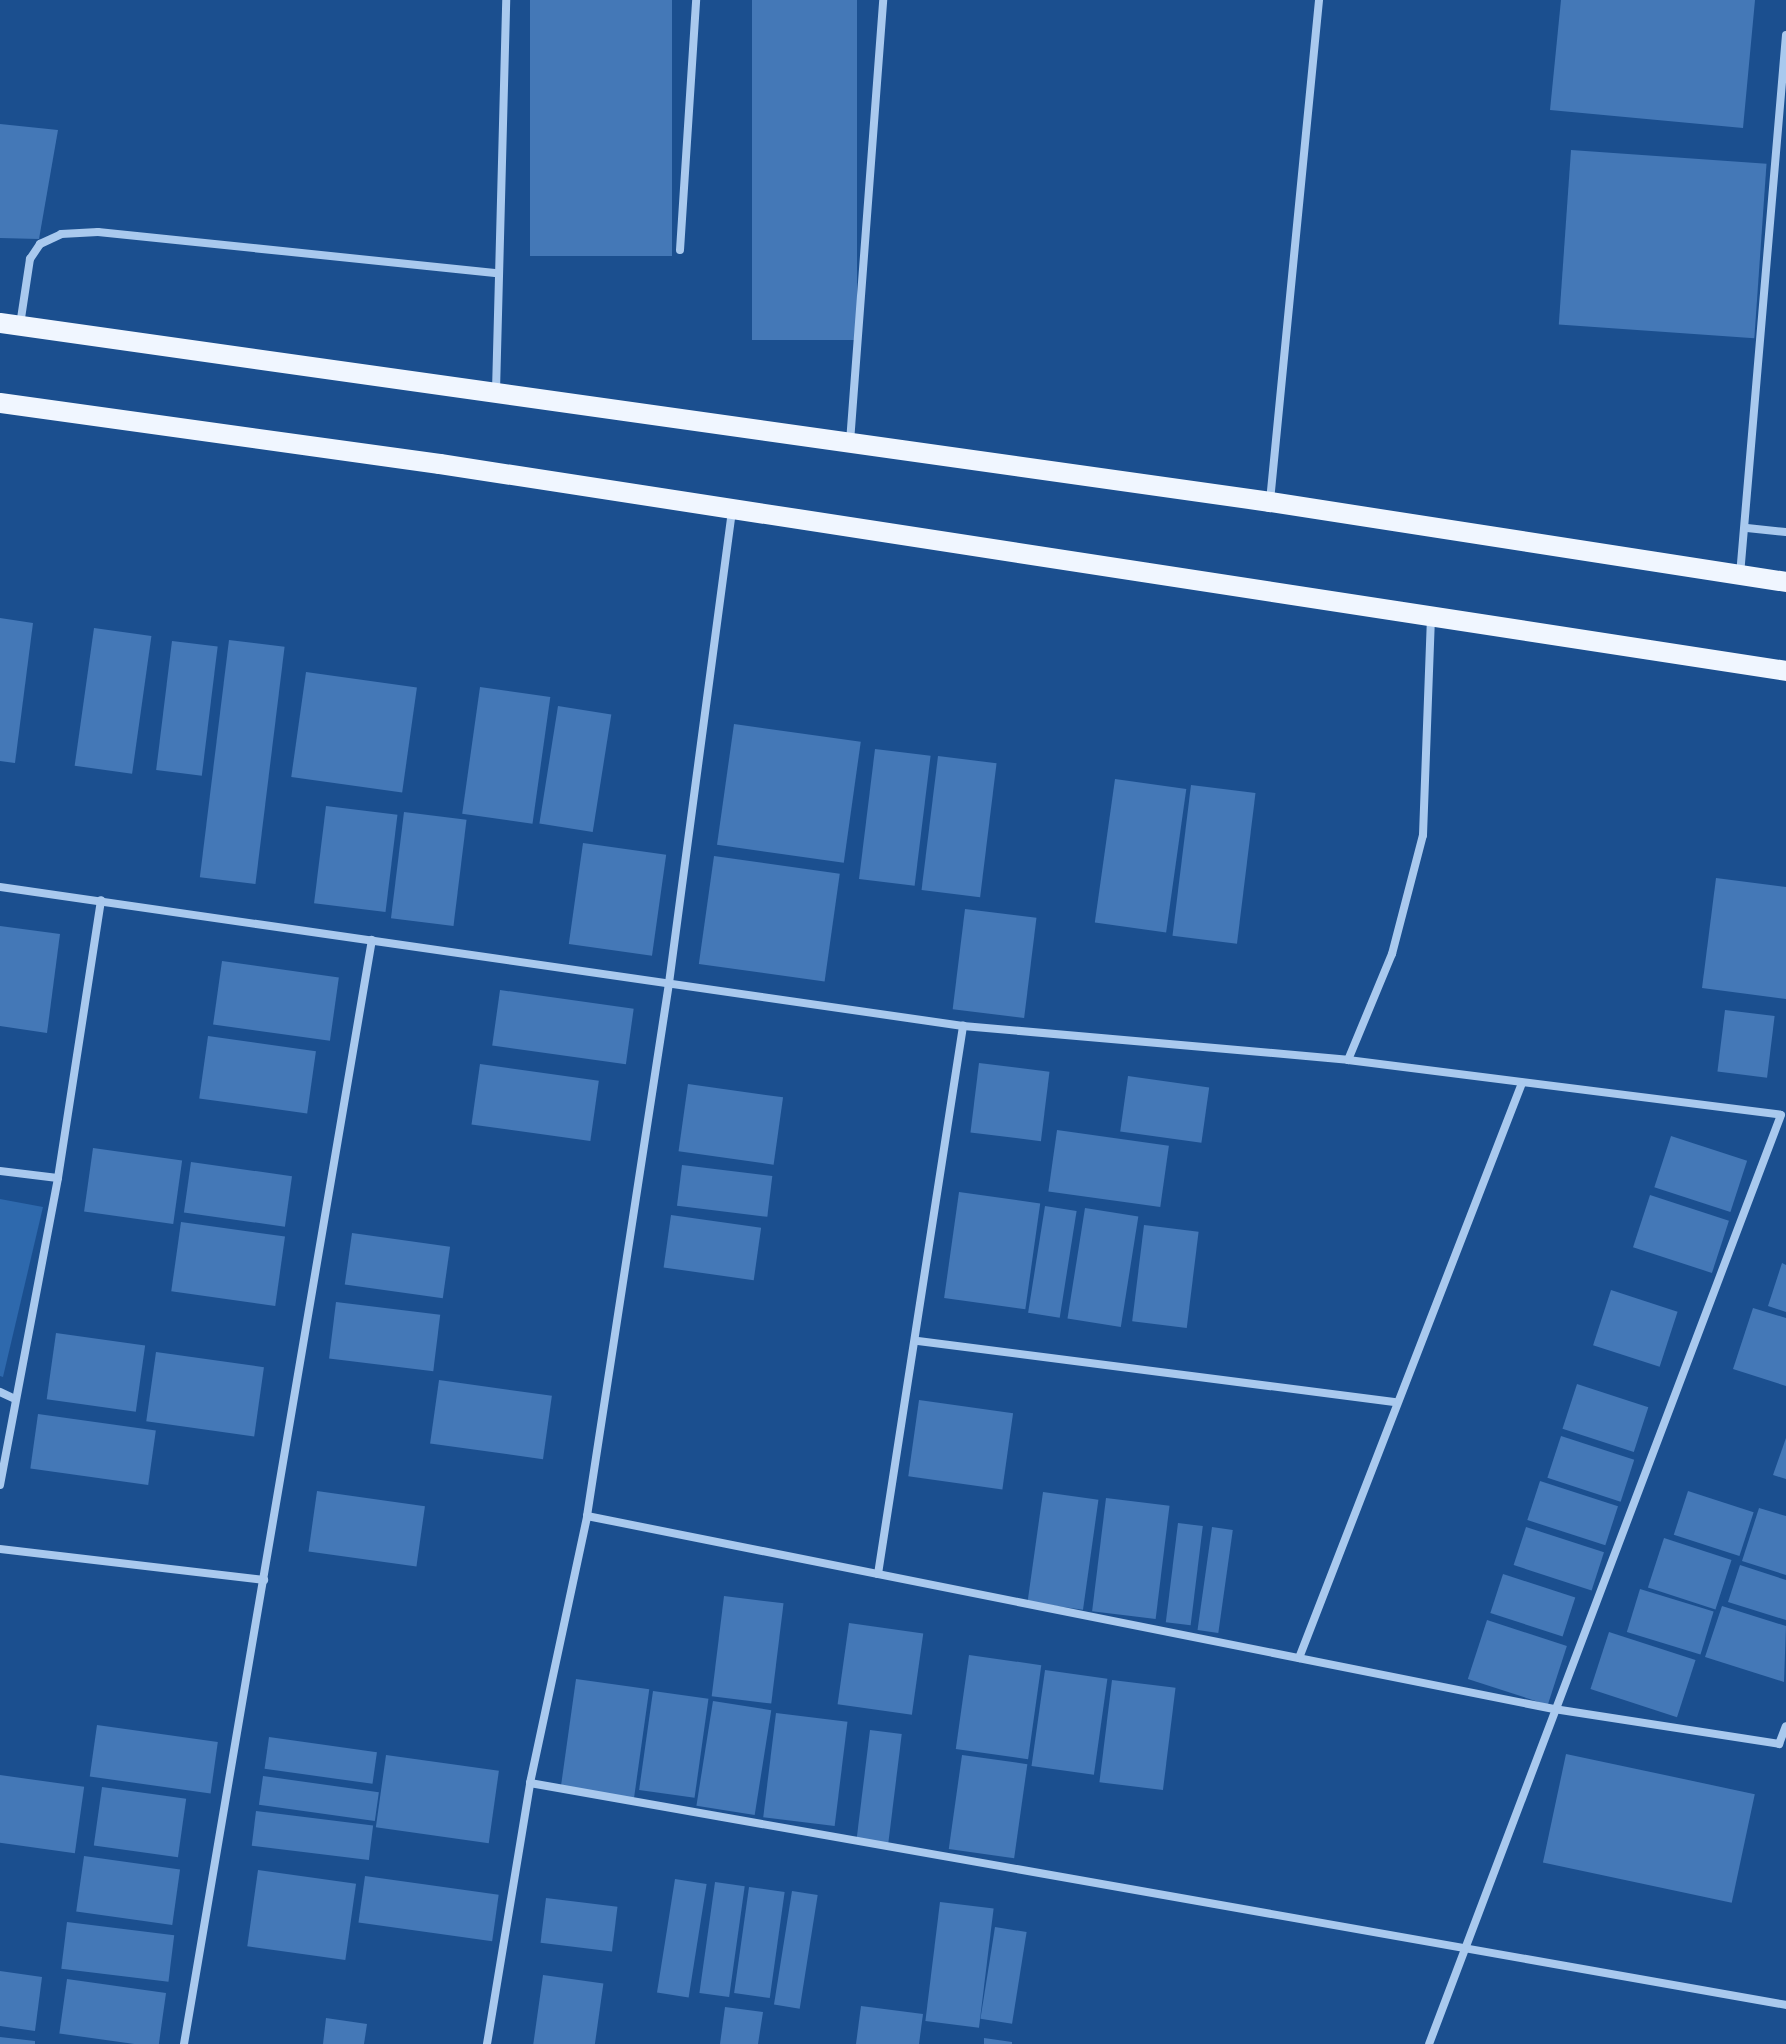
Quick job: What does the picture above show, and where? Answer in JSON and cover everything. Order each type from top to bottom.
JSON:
[{"type":"main road","points":[[10,325],[1270,502],[1786,582]]},
{"type":"main road","points":[[0,403],[732,509],[1786,671]]},
{"type":"street","points":[[496,391],[495,273],[506,0]]},
{"type":"street","points":[[680,250],[696,0]]},
{"type":"street","points":[[850,442],[883,0]]},
{"type":"street","points":[[1270,502],[1319,0]]},
{"type":"street","points":[[1740,576],[1747,528],[1786,35]]},
{"type":"street","points":[[10,325],[30,259],[40,244],[61,234],[98,232],[495,273]]},
{"type":"street","points":[[487,2044],[530,1783],[587,1516],[669,983],[732,509]]},
{"type":"street","points":[[1747,528],[1786,532]]},
{"type":"street","points":[[1348,1060],[1392,954],[1423,835],[1431,618]]},
{"type":"street","points":[[0,887],[963,1026],[1348,1060],[1784,1116],[1554,1709],[1429,2044]]},
{"type":"street","points":[[0,1485],[13,1398],[58,1178],[101,900]]},
{"type":"street","points":[[184,2044],[372,940]]},
{"type":"street","points":[[878,1574],[918,1341],[963,1026]]},
{"type":"street","points":[[1299,1658],[1522,1083]]},
{"type":"street","points":[[0,1171],[58,1178]]},
{"type":"street","points":[[918,1341],[1396,1402]]},
{"type":"street","points":[[0,1392],[13,1398]]},
{"type":"street","points":[[587,1516],[1554,1709],[1783,1745],[1786,1726]]},
{"type":"street","points":[[0,1549],[264,1580]]},
{"type":"street","points":[[530,1783],[1464,1951],[1786,2005]]},
{"type":"shaded area","points":[[0,1199],[43,1207],[3,1377],[0,1376]]},
{"type":"building","points":[[530,0],[672,0],[672,256],[530,256]]},
{"type":"building","points":[[752,0],[857,0],[857,340],[752,340]]},
{"type":"building","points":[[1561,0],[1755,0],[1743,128],[1550,110]]},
{"type":"building","points":[[0,124],[58,130],[39,239],[0,238]]},
{"type":"building","points":[[1571,150],[1767,164],[1754,338],[1559,325]]},
{"type":"building","points":[[0,618],[33,623],[15,763],[0,761]]},
{"type":"building","points":[[94,628],[151,636],[132,774],[75,766]]},
{"type":"building","points":[[229,640],[285,647],[255,884],[200,877]]},
{"type":"building","points":[[172,641],[218,647],[202,776],[156,770]]},
{"type":"building","points":[[306,672],[417,688],[402,793],[291,777]]},
{"type":"building","points":[[480,687],[550,697],[532,824],[462,814]]},
{"type":"building","points":[[558,706],[611,714],[593,832],[539,824]]},
{"type":"building","points":[[734,724],[861,742],[844,863],[717,845]]},
{"type":"building","points":[[875,749],[931,756],[915,886],[859,879]]},
{"type":"building","points":[[938,756],[997,763],[980,897],[922,890]]},
{"type":"building","points":[[1115,779],[1186,789],[1166,933],[1095,923]]},
{"type":"building","points":[[1191,785],[1256,793],[1237,944],[1172,936]]},
{"type":"building","points":[[326,806],[397,815],[386,912],[314,903]]},
{"type":"building","points":[[404,812],[467,820],[453,926],[391,918]]},
{"type":"building","points":[[583,843],[666,855],[652,956],[569,944]]},
{"type":"building","points":[[714,856],[840,874],[825,982],[699,964]]},
{"type":"building","points":[[1716,878],[1786,887],[1786,999],[1702,988]]},
{"type":"building","points":[[965,909],[1036,918],[1024,1018],[953,1009]]},
{"type":"building","points":[[0,926],[60,934],[47,1033],[0,1026]]},
{"type":"building","points":[[222,961],[339,977],[330,1041],[213,1024]]},
{"type":"building","points":[[500,990],[634,1009],[626,1064],[492,1045]]},
{"type":"building","points":[[1725,1010],[1775,1016],[1767,1078],[1717,1072]]},
{"type":"building","points":[[208,1036],[316,1051],[307,1114],[199,1098]]},
{"type":"building","points":[[979,1063],[1049,1072],[1041,1141],[970,1132]]},
{"type":"building","points":[[480,1064],[599,1081],[590,1141],[472,1124]]},
{"type":"building","points":[[1128,1076],[1209,1087],[1201,1143],[1120,1131]]},
{"type":"building","points":[[688,1084],[783,1097],[774,1165],[679,1151]]},
{"type":"building","points":[[1057,1130],[1169,1146],[1160,1207],[1048,1191]]},
{"type":"building","points":[[1671,1136],[1747,1161],[1730,1212],[1654,1187]]},
{"type":"building","points":[[93,1148],[182,1161],[173,1224],[84,1211]]},
{"type":"building","points":[[191,1162],[292,1176],[285,1227],[184,1213]]},
{"type":"building","points":[[682,1165],[772,1176],[767,1217],[677,1206]]},
{"type":"building","points":[[959,1192],[1040,1203],[1025,1309],[944,1298]]},
{"type":"building","points":[[1650,1195],[1729,1221],[1712,1273],[1633,1247]]},
{"type":"building","points":[[1045,1206],[1077,1211],[1060,1318],[1028,1313]]},
{"type":"building","points":[[1085,1208],[1138,1216],[1121,1327],[1067,1319]]},
{"type":"building","points":[[671,1215],[761,1228],[754,1280],[664,1267]]},
{"type":"building","points":[[181,1222],[285,1237],[275,1306],[171,1291]]},
{"type":"building","points":[[1144,1225],[1199,1232],[1187,1328],[1132,1321]]},
{"type":"building","points":[[352,1233],[450,1247],[443,1298],[345,1284]]},
{"type":"building","points":[[1782,1263],[1786,1265],[1786,1312],[1768,1306]]},
{"type":"building","points":[[1611,1290],[1678,1312],[1660,1367],[1593,1345]]},
{"type":"building","points":[[336,1302],[440,1315],[433,1371],[329,1359]]},
{"type":"building","points":[[1753,1308],[1786,1318],[1786,1386],[1733,1369]]},
{"type":"building","points":[[56,1333],[145,1346],[136,1412],[47,1399]]},
{"type":"building","points":[[156,1352],[264,1367],[254,1436],[146,1421]]},
{"type":"building","points":[[439,1380],[552,1396],[543,1459],[430,1443]]},
{"type":"building","points":[[1577,1384],[1648,1407],[1634,1452],[1562,1429]]},
{"type":"building","points":[[919,1400],[1013,1413],[1002,1489],[908,1476]]},
{"type":"building","points":[[38,1414],[156,1431],[148,1485],[30,1468]]},
{"type":"building","points":[[1561,1436],[1634,1460],[1621,1502],[1547,1478]]},
{"type":"building","points":[[1786,1438],[1786,1479],[1773,1475]]},
{"type":"building","points":[[1540,1481],[1618,1506],[1605,1545],[1527,1520]]},
{"type":"building","points":[[317,1491],[425,1506],[416,1567],[309,1551]]},
{"type":"building","points":[[1688,1491],[1754,1512],[1739,1556],[1674,1535]]},
{"type":"building","points":[[1043,1492],[1098,1500],[1083,1610],[1028,1602]]},
{"type":"building","points":[[1106,1498],[1170,1506],[1156,1619],[1092,1611]]},
{"type":"building","points":[[1759,1508],[1786,1516],[1786,1575],[1742,1561]]},
{"type":"building","points":[[1178,1523],[1203,1526],[1191,1625],[1166,1622]]},
{"type":"building","points":[[1212,1527],[1233,1530],[1218,1633],[1198,1630]]},
{"type":"building","points":[[1526,1527],[1604,1552],[1592,1590],[1514,1565]]},
{"type":"building","points":[[1664,1538],[1732,1560],[1715,1609],[1648,1587]]},
{"type":"building","points":[[1740,1565],[1786,1580],[1786,1620],[1728,1602]]},
{"type":"building","points":[[1503,1574],[1575,1597],[1563,1636],[1490,1613]]},
{"type":"building","points":[[1640,1589],[1714,1612],[1700,1655],[1627,1632]]},
{"type":"building","points":[[724,1596],[784,1603],[771,1704],[712,1696]]},
{"type":"building","points":[[1722,1606],[1786,1626],[1784,1682],[1705,1657]]},
{"type":"building","points":[[1487,1620],[1567,1646],[1548,1705],[1468,1679]]},
{"type":"building","points":[[849,1623],[923,1633],[912,1715],[838,1704]]},
{"type":"building","points":[[1609,1632],[1696,1660],[1677,1717],[1590,1689]]},
{"type":"building","points":[[969,1655],[1041,1665],[1028,1759],[956,1749]]},
{"type":"building","points":[[1045,1670],[1107,1679],[1094,1775],[1032,1766]]},
{"type":"building","points":[[576,1679],[649,1689],[634,1798],[561,1788]]},
{"type":"building","points":[[1112,1680],[1176,1688],[1163,1790],[1099,1782]]},
{"type":"building","points":[[653,1691],[708,1699],[695,1798],[639,1790]]},
{"type":"building","points":[[713,1701],[771,1710],[755,1815],[696,1806]]},
{"type":"building","points":[[776,1713],[847,1722],[835,1826],[763,1817]]},
{"type":"building","points":[[97,1725],[218,1742],[211,1793],[90,1776]]},
{"type":"building","points":[[870,1730],[902,1734],[888,1844],[856,1840]]},
{"type":"building","points":[[269,1737],[377,1752],[372,1784],[265,1769]]},
{"type":"building","points":[[1566,1754],[1755,1794],[1732,1903],[1543,1863]]},
{"type":"building","points":[[386,1755],[499,1771],[489,1843],[376,1827]]},
{"type":"building","points":[[962,1755],[1027,1764],[1014,1858],[949,1849]]},
{"type":"building","points":[[0,1775],[84,1787],[75,1853],[0,1843]]},
{"type":"building","points":[[263,1776],[379,1792],[375,1821],[259,1805]]},
{"type":"building","points":[[102,1787],[186,1799],[178,1857],[94,1845]]},
{"type":"building","points":[[256,1811],[373,1825],[369,1860],[252,1846]]},
{"type":"building","points":[[84,1856],[180,1869],[172,1925],[76,1911]]},
{"type":"building","points":[[258,1870],[356,1884],[345,1960],[247,1946]]},
{"type":"building","points":[[365,1876],[499,1895],[492,1941],[358,1923]]},
{"type":"building","points":[[675,1879],[707,1884],[689,1998],[657,1993]]},
{"type":"building","points":[[715,1882],[745,1886],[729,1997],[699,1993]]},
{"type":"building","points":[[749,1887],[785,1892],[770,1998],[734,1993]]},
{"type":"building","points":[[792,1891],[818,1895],[800,2009],[774,2005]]},
{"type":"building","points":[[546,1898],[617,1907],[612,1951],[541,1943]]},
{"type":"building","points":[[940,1902],[994,1909],[979,2028],[925,2021]]},
{"type":"building","points":[[67,1922],[174,1935],[168,1982],[61,1969]]},
{"type":"building","points":[[995,1927],[1027,1932],[1012,2024],[980,2019]]},
{"type":"building","points":[[0,1971],[42,1977],[35,2031],[0,2026]]},
{"type":"building","points":[[543,1975],[603,1983],[595,2044],[533,2044]]},
{"type":"building","points":[[67,1979],[166,1993],[159,2044],[134,2044],[59,2033]]},
{"type":"building","points":[[861,2006],[923,2014],[919,2044],[856,2044]]},
{"type":"building","points":[[725,2007],[763,2012],[758,2044],[720,2044]]},
{"type":"building","points":[[326,2018],[367,2024],[364,2044],[323,2044]]},
{"type":"building","points":[[0,2037],[35,2041],[35,2044],[0,2044]]},
{"type":"building","points":[[984,2038],[1012,2042],[1012,2044],[984,2044]]}]
